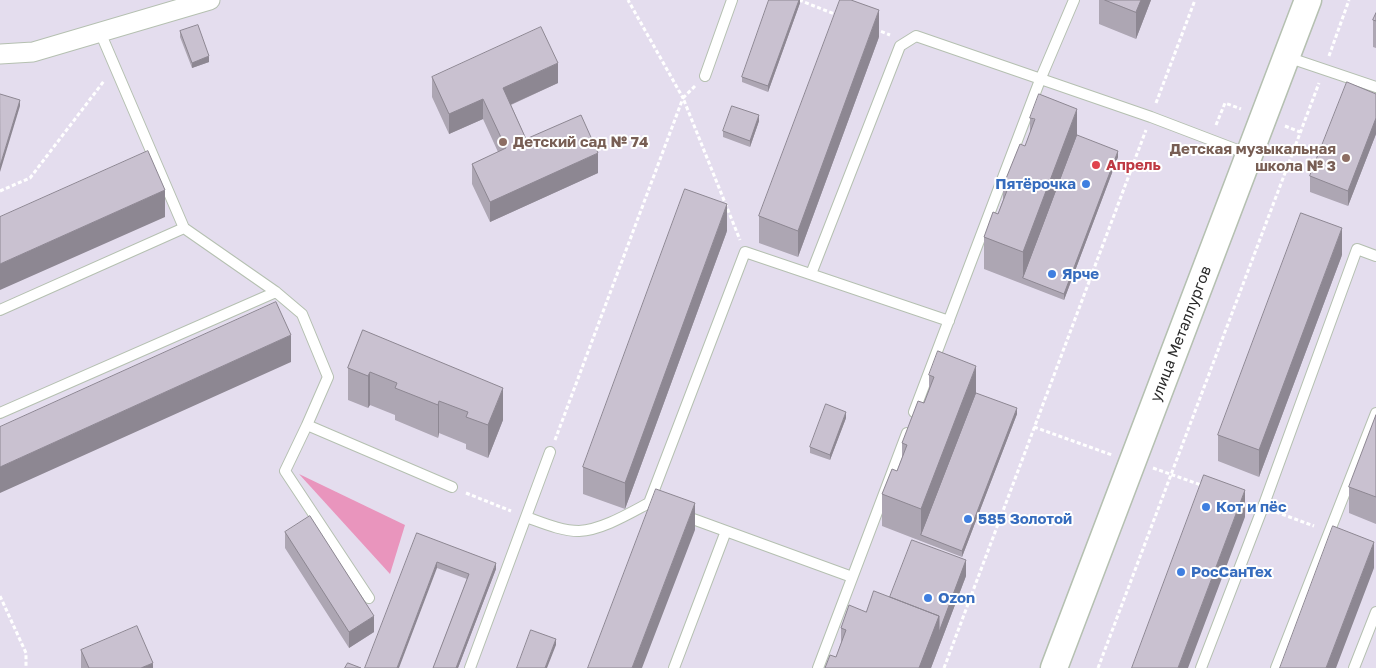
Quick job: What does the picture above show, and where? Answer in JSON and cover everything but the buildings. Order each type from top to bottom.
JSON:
[{"type":"main road","name":"улица Металлургов","points":[[1054,668],[1308,0]]},
{"type":"street","points":[[0,54],[33,52],[210,0]]},
{"type":"lane","points":[[705,76],[732,0]]},
{"type":"lane","points":[[818,668],[1040,80],[1074,0]]},
{"type":"lane","points":[[100,32],[184,228],[276,292],[302,314],[328,377],[308,425],[285,471],[369,598]]},
{"type":"lane","points":[[810,274],[900,46],[916,36],[1151,117],[1249,154]]},
{"type":"lane","points":[[1287,56],[1376,88]]},
{"type":"lane","points":[[0,310],[184,228]]},
{"type":"lane","points":[[1201,668],[1263,507],[1357,249],[1376,256]]},
{"type":"lane","points":[[526,517],[556,527],[580,531],[603,525],[653,504],[744,252],[949,321]]},
{"type":"lane","points":[[0,413],[276,292]]},
{"type":"lane","points":[[1276,668],[1376,413]]},
{"type":"lane","points":[[308,425],[452,487]]},
{"type":"lane","points":[[470,668],[550,452]]},
{"type":"lane","points":[[674,512],[852,577]]},
{"type":"lane","points":[[674,668],[726,532]]},
{"type":"lane","points":[[1354,668],[1376,612]]},
{"type":"path","points":[[628,0],[684,98],[744,252]]},
{"type":"path","points":[[799,0],[844,17]]},
{"type":"path","points":[[944,668],[1195,0]]},
{"type":"path","points":[[1098,668],[1349,0]]},
{"type":"path","points":[[871,28],[907,42]]},
{"type":"path","points":[[0,191],[30,178],[115,67]]},
{"type":"path","points":[[550,452],[684,98]]},
{"type":"path","points":[[1214,130],[1226,103],[1300,132]]},
{"type":"path","points":[[1034,427],[1208,487]]},
{"type":"path","points":[[452,487],[526,517]]},
{"type":"path","points":[[1263,507],[1330,532]]},
{"type":"path","points":[[0,596],[26,654],[26,668]]},
{"type":"shaded area","points":[[299,474],[405,525],[390,574]]},
{"type":"place","name":"Детский сад № 74","points":[[503,142]]},
{"type":"place","name":"Детская музыкальная школа № 3","points":[[1346,158]]},
{"type":"place","name":"Апрель","points":[[1096,165]]},
{"type":"place","name":"Пятёрочка","points":[[1086,184]]},
{"type":"place","name":"Ярче","points":[[1052,274]]},
{"type":"place","name":"Кот и пёс","points":[[1206,507]]},
{"type":"place","name":"585 Золотой","points":[[968,519]]},
{"type":"place","name":"РосСанТех","points":[[1181,572]]},
{"type":"place","name":"Ozon","points":[[928,598]]}]
